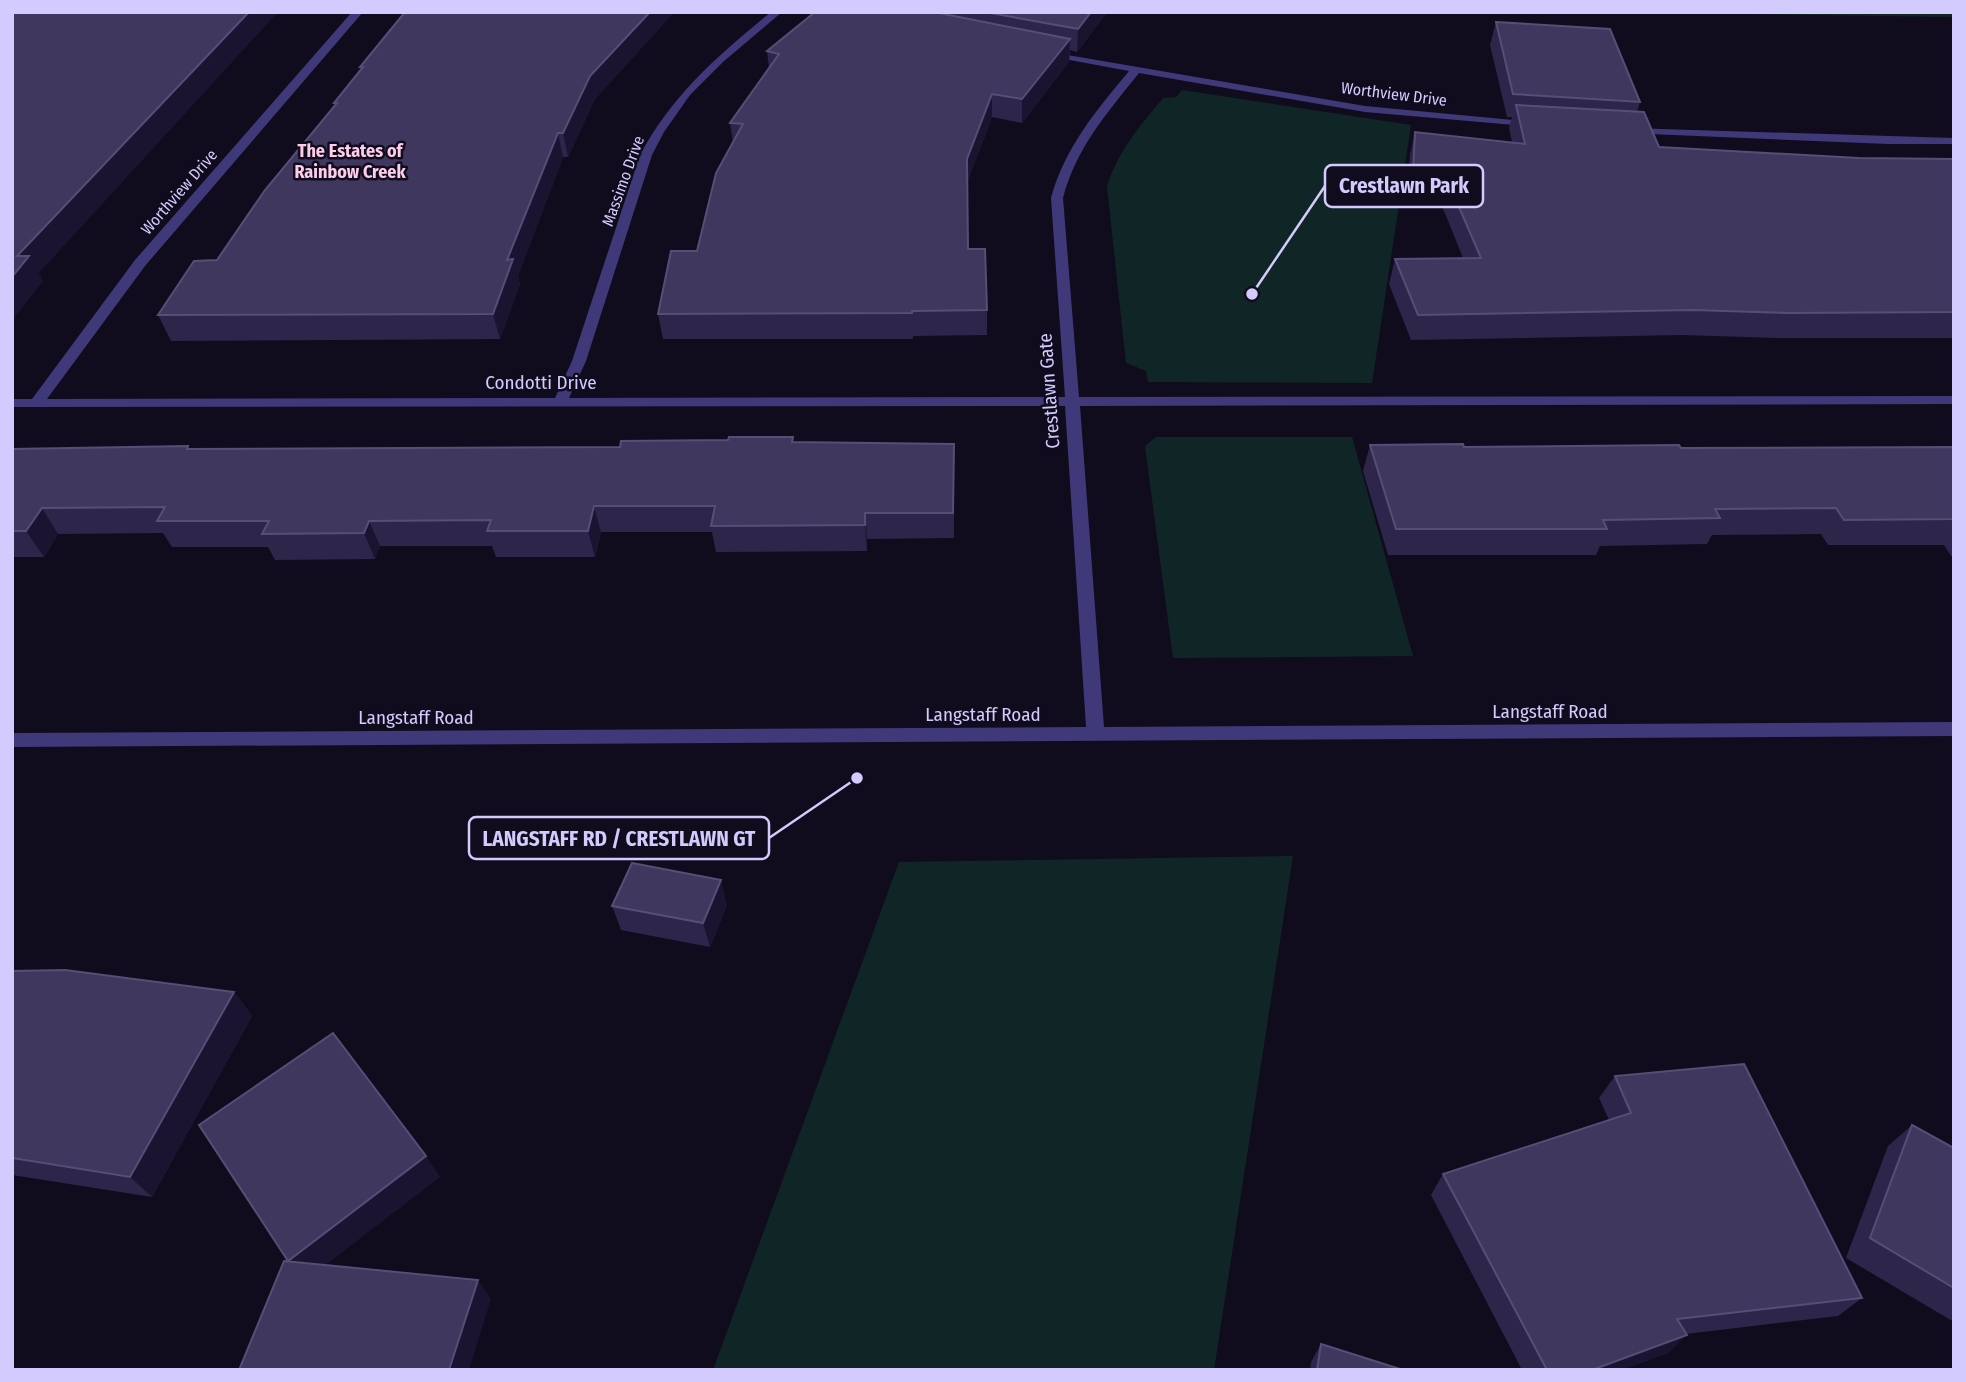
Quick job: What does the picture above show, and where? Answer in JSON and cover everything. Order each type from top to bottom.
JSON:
[{"type":"street","name":"Worthview Drive","points":[[36,403],[140,264],[358,12]]},
{"type":"street","name":"Massimo Drive","points":[[560,402],[579,360],[646,155],[662,124],[704,72],[777,12]]},
{"type":"street","name":"Worthview Drive","points":[[1031,49],[1365,109],[1542,126]]},
{"type":"street","name":"Crestlawn Gate","points":[[1095,734],[1058,198],[1063,172],[1088,129],[1137,69]]},
{"type":"street","points":[[1620,130],[1863,141],[1954,141]]},
{"type":"street","name":"Condotti Drive","points":[[12,403],[1071,400]]},
{"type":"street","points":[[1071,400],[1954,400]]},
{"type":"street","name":"Langstaff Road","points":[[12,740],[1954,729]]},
{"type":"green space","points":[[1603,12],[1954,12],[1954,17]]},
{"type":"green space","points":[[1182,90],[1411,125],[1372,383],[1148,382],[1146,371],[1126,363],[1107,186],[1130,139],[1163,98],[1176,97]]},
{"type":"green space","points":[[1156,437],[1352,437],[1413,656],[1173,658],[1145,446]]},
{"type":"green space","points":[[1293,856],[1214,1370],[713,1370],[899,862]]},
{"type":"building","points":[[12,12],[249,12],[17,256],[29,256],[12,277]]},
{"type":"building","points":[[405,12],[650,12],[590,76],[563,133],[558,133],[507,260],[513,259],[493,314],[158,315],[194,261],[217,260],[265,190],[337,103],[334,103],[363,67],[360,67]]},
{"type":"building","points":[[815,12],[934,12],[1070,39],[1022,99],[992,94],[967,159],[968,249],[985,249],[987,310],[658,314],[671,251],[697,251],[716,173],[743,124],[730,123],[779,54],[767,51]]},
{"type":"building","points":[[985,12],[1091,12],[1078,29]]},
{"type":"building","points":[[1496,22],[1610,29],[1640,102],[1513,94]]},
{"type":"building","points":[[1516,105],[1644,112],[1659,147],[1859,158],[1954,159],[1954,312],[1790,313],[1693,310],[1418,315],[1395,259],[1481,258],[1446,177],[1413,173],[1415,132],[1525,144]]},
{"type":"building","points":[[729,437],[793,437],[792,442],[954,444],[953,513],[865,513],[865,525],[711,526],[715,506],[594,506],[588,531],[487,531],[491,520],[369,521],[364,533],[262,534],[269,521],[157,521],[165,507],[42,508],[26,531],[12,531],[12,449],[188,446],[187,449],[620,447],[621,441],[728,440]]},
{"type":"building","points":[[1463,444],[1464,447],[1954,447],[1954,519],[1844,520],[1836,508],[1715,509],[1720,518],[1603,520],[1607,529],[1396,529],[1370,445]]},
{"type":"building","points":[[632,863],[721,880],[703,923],[612,906]]},
{"type":"building","points":[[65,970],[234,992],[130,1177],[12,1158],[12,971]]},
{"type":"building","points":[[333,1033],[426,1156],[288,1261],[199,1125]]},
{"type":"building","points":[[1744,1064],[1862,1298],[1677,1319],[1687,1335],[1592,1370],[1547,1370],[1443,1174],[1631,1113],[1615,1076]]},
{"type":"building","points":[[1912,1125],[1954,1148],[1954,1288],[1870,1238]]},
{"type":"building","points":[[284,1261],[478,1280],[449,1370],[239,1370]]},
{"type":"building","points":[[1321,1344],[1403,1370],[1317,1370]]},
{"type":"place","name":"Crestlawn Park","points":[[1252,294]]},
{"type":"place","name":"LANGSTAFF RD / CRESTLAWN GT","points":[[857,778]]},
{"type":"district","name":"The Estates of Rainbow Creek","points":[[350,161]]}]
